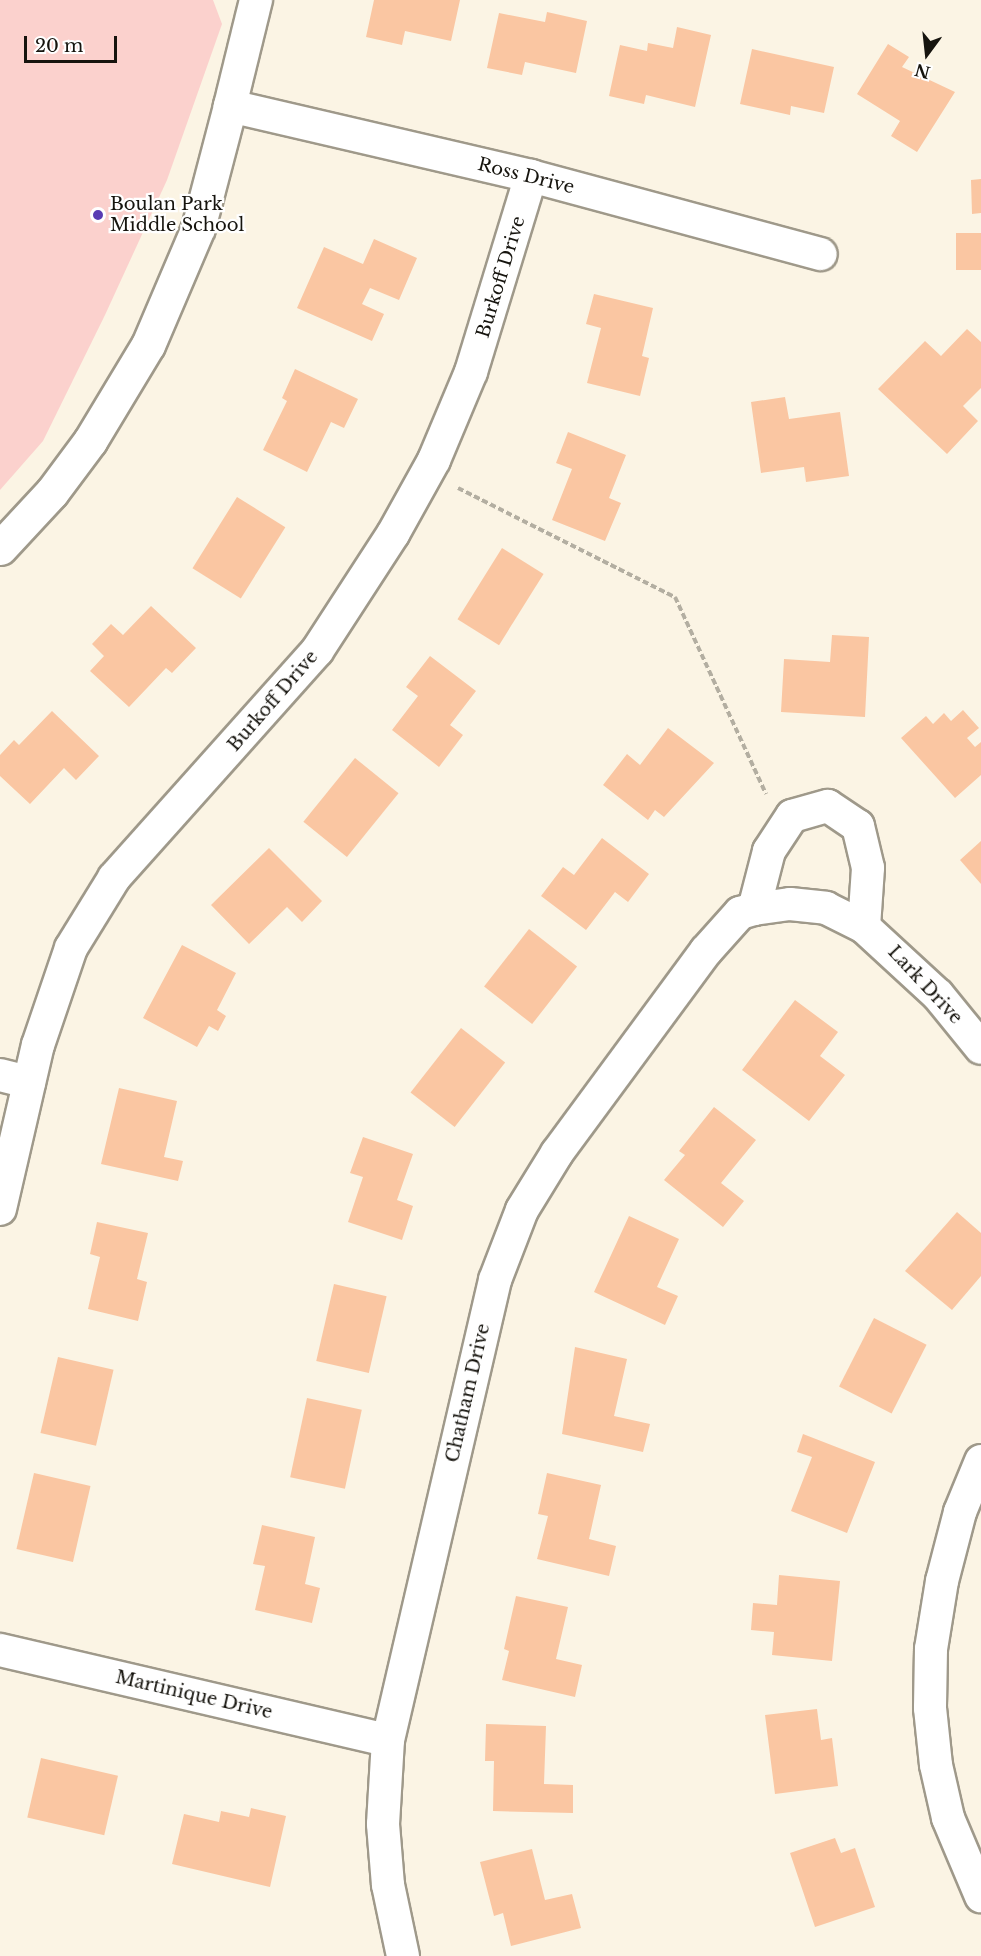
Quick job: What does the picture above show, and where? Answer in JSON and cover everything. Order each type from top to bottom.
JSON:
[{"type":"street","points":[[0,548],[52,492],[90,441],[148,345],[198,228],[256,0]]},
{"type":"street","name":"Ross Drive","points":[[230,106],[531,177],[821,254]]},
{"type":"street","name":"Burkoff Drive","points":[[0,1209],[15,1078],[88,915],[155,830],[297,676],[360,590],[434,460],[467,383],[490,322],[531,177]]},
{"type":"street","points":[[754,909],[769,851],[792,816],[828,807],[858,826],[868,868],[864,927]]},
{"type":"street","name":"Chatham Drive","points":[[403,1956],[388,1885],[383,1824],[387,1740],[506,1244],[557,1153],[706,951],[740,913],[790,904],[826,908]]},
{"type":"street","name":"Lark Drive","points":[[826,908],[864,927],[938,995],[981,1048]]},
{"type":"street","points":[[981,1461],[960,1512],[942,1581],[931,1649],[930,1708],[936,1765],[948,1818],[981,1896]]},
{"type":"street","name":"Martinique Drive","points":[[0,1650],[387,1740]]},
{"type":"path","points":[[458,488],[675,597],[766,794]]},
{"type":"shaded area","name":"Boulan Park Middle School","points":[[0,0],[213,0],[222,24],[167,180],[105,315],[43,441],[0,490]]},
{"type":"building","points":[[374,0],[460,0],[451,41],[405,31],[402,45],[366,37]]},
{"type":"building","points":[[547,12],[587,21],[576,73],[525,62],[522,75],[487,68],[499,13],[545,22]]},
{"type":"building","points":[[677,27],[711,35],[695,107],[646,95],[644,104],[609,96],[620,45],[647,51],[648,43],[673,48]]},
{"type":"building","points":[[888,44],[909,57],[902,67],[955,92],[917,152],[891,136],[900,121],[857,94]]},
{"type":"building","points":[[752,49],[834,67],[824,113],[791,106],[790,115],[740,104]]},
{"type":"building","points":[[981,179],[981,213],[972,214],[971,180]]},
{"type":"building","points":[[956,233],[981,233],[981,270],[956,270]]},
{"type":"building","points":[[374,239],[417,258],[399,300],[370,288],[362,304],[384,314],[372,341],[297,308],[324,247],[363,264]]},
{"type":"building","points":[[594,294],[653,308],[642,356],[649,358],[640,396],[587,383],[601,328],[586,324]]},
{"type":"building","points":[[967,329],[981,342],[981,388],[963,406],[978,421],[947,454],[878,389],[925,341],[941,356]]},
{"type":"building","points":[[295,369],[358,399],[344,428],[331,422],[307,472],[263,450],[287,401],[282,398]]},
{"type":"building","points":[[785,397],[789,419],[840,412],[849,476],[806,482],[804,467],[761,473],[751,402]]},
{"type":"building","points":[[568,432],[626,455],[609,498],[621,503],[605,541],[552,520],[572,469],[556,463]]},
{"type":"building","points":[[237,497],[285,527],[241,598],[192,568]]},
{"type":"building","points":[[502,548],[544,574],[499,645],[457,619]]},
{"type":"building","points":[[151,606],[196,648],[172,673],[166,668],[129,707],[90,671],[104,656],[92,644],[111,624],[123,635]]},
{"type":"building","points":[[832,635],[869,637],[865,717],[781,712],[784,659],[830,662]]},
{"type":"building","points":[[430,656],[476,691],[450,725],[463,735],[439,767],[392,730],[418,696],[406,687]]},
{"type":"building","points":[[963,710],[979,728],[967,738],[975,747],[981,742],[981,775],[955,798],[901,738],[926,716],[933,724],[944,713],[951,721]]},
{"type":"building","points":[[52,711],[99,756],[76,780],[64,768],[30,804],[0,776],[0,755],[14,740],[19,745]]},
{"type":"building","points":[[668,728],[714,763],[664,817],[655,810],[648,820],[603,785],[627,754],[640,765]]},
{"type":"building","points":[[355,758],[399,793],[347,857],[303,822]]},
{"type":"building","points":[[602,838],[649,874],[628,902],[615,892],[586,930],[541,896],[563,867],[574,875]]},
{"type":"building","points":[[981,841],[981,884],[960,860]]},
{"type":"building","points":[[269,848],[322,901],[302,922],[287,907],[249,944],[211,905]]},
{"type":"building","points":[[529,929],[577,967],[532,1024],[484,987]]},
{"type":"building","points":[[182,945],[236,973],[217,1010],[226,1016],[218,1031],[209,1026],[197,1047],[143,1018]]},
{"type":"building","points":[[795,1000],[838,1032],[820,1056],[845,1075],[809,1121],[742,1070]]},
{"type":"building","points":[[461,1028],[505,1062],[455,1127],[411,1093]]},
{"type":"building","points":[[119,1088],[177,1101],[164,1157],[183,1161],[178,1181],[101,1164]]},
{"type":"building","points":[[714,1107],[756,1140],[721,1183],[744,1201],[723,1227],[664,1180],[685,1155],[679,1151]]},
{"type":"building","points":[[363,1137],[413,1154],[397,1200],[413,1206],[402,1240],[348,1222],[363,1177],[350,1173]]},
{"type":"building","points":[[957,1212],[981,1233],[981,1276],[952,1310],[905,1271]]},
{"type":"building","points":[[629,1216],[679,1239],[657,1287],[678,1296],[665,1325],[594,1292]]},
{"type":"building","points":[[97,1222],[148,1233],[137,1279],[147,1282],[138,1321],[88,1309],[100,1257],[90,1254]]},
{"type":"building","points":[[334,1284],[387,1296],[369,1373],[316,1361]]},
{"type":"building","points":[[874,1318],[927,1345],[892,1413],[839,1387]]},
{"type":"building","points":[[575,1347],[627,1359],[614,1416],[650,1424],[643,1452],[562,1434]]},
{"type":"building","points":[[58,1357],[114,1370],[96,1446],[40,1433]]},
{"type":"building","points":[[307,1398],[362,1410],[345,1489],[290,1477]]},
{"type":"building","points":[[803,1434],[875,1462],[847,1533],[791,1511],[812,1457],[797,1452]]},
{"type":"building","points":[[34,1473],[91,1486],[73,1562],[16,1549]]},
{"type":"building","points":[[547,1473],[601,1485],[589,1539],[616,1546],[609,1576],[537,1559],[548,1516],[538,1514]]},
{"type":"building","points":[[262,1525],[315,1537],[305,1584],[320,1588],[312,1623],[255,1610],[265,1566],[253,1564]]},
{"type":"building","points":[[779,1575],[840,1581],[832,1661],[772,1655],[774,1632],[751,1630],[753,1603],[777,1605]]},
{"type":"building","points":[[516,1596],[568,1607],[556,1659],[582,1665],[575,1697],[502,1680],[509,1651],[504,1649]]},
{"type":"building","points":[[817,1709],[821,1740],[832,1738],[838,1786],[775,1794],[765,1715]]},
{"type":"building","points":[[486,1724],[546,1726],[544,1784],[573,1785],[573,1813],[493,1811],[494,1761],[485,1761]]},
{"type":"building","points":[[41,1758],[118,1776],[104,1835],[27,1817]]},
{"type":"building","points":[[251,1808],[286,1816],[270,1887],[172,1864],[184,1814],[219,1822],[221,1811],[249,1817]]},
{"type":"building","points":[[835,1838],[841,1853],[855,1848],[875,1907],[815,1927],[790,1853]]},
{"type":"building","points":[[532,1849],[545,1900],[572,1894],[581,1928],[511,1946],[503,1913],[494,1916],[480,1862]]},
{"type":"place","name":"Boulan Park Middle School","points":[[98,215]]}]
